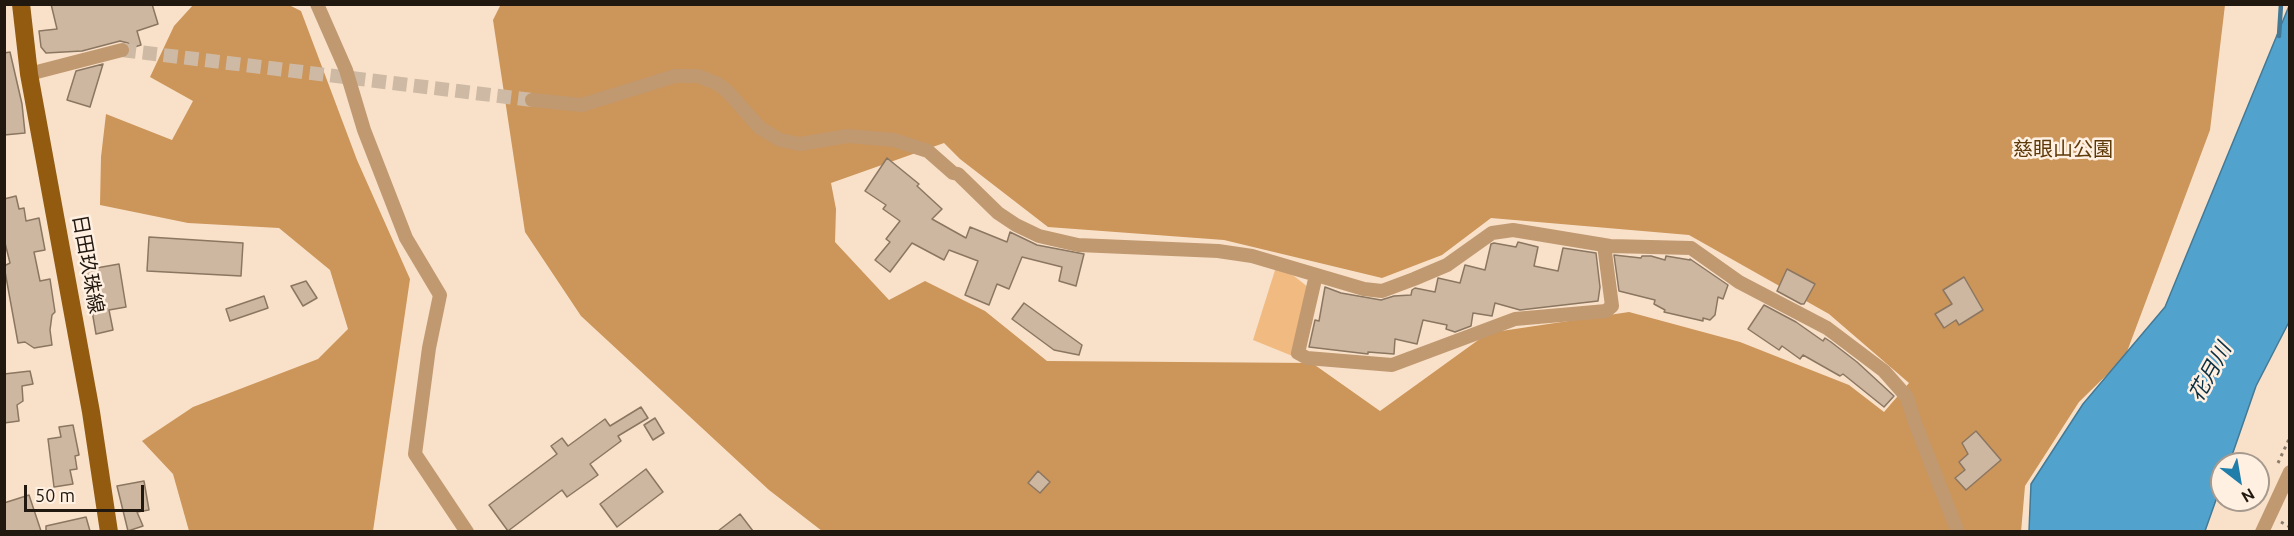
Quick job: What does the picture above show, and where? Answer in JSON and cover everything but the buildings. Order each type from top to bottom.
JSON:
[{"type":"main road","name":"日田玖珠線","points":[[21,4],[29,74],[91,412],[109,531]]},
{"type":"street","points":[[317,4],[346,70],[364,130],[406,238],[440,295],[429,348],[415,454],[467,531]]},
{"type":"street","points":[[29,74],[122,50]]},
{"type":"street","points":[[532,100],[582,105],[675,76],[698,76],[718,84],[760,128],[780,140],[800,144],[848,136],[894,140],[928,151],[953,173],[958,174],[998,213],[1039,236],[1078,245],[1218,251],[1252,256],[1364,289],[1382,291],[1447,265],[1492,232],[1513,230],[1604,245],[1691,248],[1739,282],[1827,328],[1884,371],[1907,397],[1914,423],[1958,531]]},
{"type":"street","points":[[1316,275],[1298,353],[1307,358],[1392,365],[1515,319],[1606,311],[1612,306],[1604,245]]},
{"type":"street","points":[[2262,531],[2289,472]]},
{"type":"shaded area","points":[[1276,267],[1294,276],[1313,291],[1295,357],[1253,340]]},
{"type":"green space","points":[[194,4],[289,5],[301,11],[357,160],[410,279],[373,531],[189,531],[173,474],[142,441],[193,407],[318,359],[348,329],[330,270],[279,228],[188,223],[100,205],[101,157],[106,114],[172,140],[193,101],[150,77],[174,26]]},
{"type":"green space","name":"慈眼山公園","points":[[501,4],[2225,5],[2210,130],[2125,357],[2079,402],[2025,486],[2021,532],[822,531],[769,490],[581,316],[525,232],[493,20]],"holes":[[[944,143],[960,159],[1048,227],[1224,240],[1382,278],[1442,255],[1491,218],[1689,235],[1829,314],[1909,383],[1884,412],[1849,385],[1740,342],[1629,312],[1488,333],[1380,411],[1312,363],[1047,361],[985,311],[925,281],[889,300],[835,242],[836,209],[831,183]]]},
{"type":"water","name":"花月川","points":[[2289,6],[2289,322],[2256,386],[2233,452],[2210,452],[2212,512],[2205,531],[2029,531],[2031,484],[2083,404],[2165,307]]},
{"type":"waterway","points":[[2279,36],[2281,4]]},
{"type":"tunnel","points":[[122,50],[532,100]]}]
